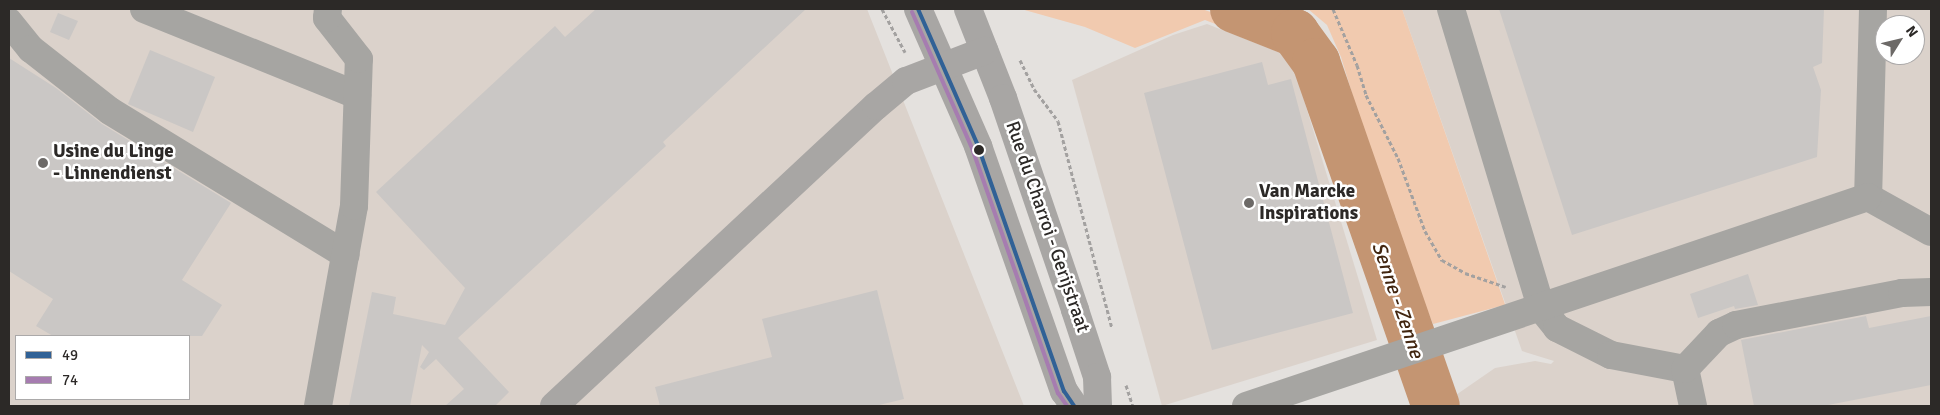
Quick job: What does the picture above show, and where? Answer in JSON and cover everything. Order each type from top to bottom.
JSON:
[{"type":"main road","name":"Rue du Charroi - Gerijstraat","points":[[918,9],[944,65],[1015,246],[1064,391],[1074,406]]},
{"type":"main road","name":"Rue du Charroi - Gerijstraat","points":[[968,9],[1003,98],[1094,369],[1098,406]]},
{"type":"main road","points":[[554,406],[876,106],[906,81],[984,51]]},
{"type":"street","points":[[144,9],[357,96]]},
{"type":"street","points":[[318,406],[354,206],[358,59],[327,18],[328,9]]},
{"type":"street","points":[[1451,9],[1541,308],[1557,328],[1611,355],[1684,369]]},
{"type":"street","points":[[1868,196],[1873,9]]},
{"type":"street","points":[[9,22],[31,49],[110,112],[346,255]]},
{"type":"street","points":[[1246,406],[1574,298],[1868,196],[1931,232]]},
{"type":"street","points":[[1684,369],[1699,350],[1719,333],[1736,325],[1902,294],[1931,292]]},
{"type":"street","points":[[1684,369],[1693,406]]},
{"type":"path","points":[[882,9],[890,25]]},
{"type":"path","points":[[1333,9],[1373,111],[1398,158],[1426,231],[1442,260],[1465,273],[1516,290],[1541,308]]},
{"type":"path","points":[[1018,56],[1034,90],[1058,121],[1105,299]]},
{"type":"shaded area","points":[[9,9],[867,9],[1024,406],[9,406]]},
{"type":"shaded area","points":[[1021,9],[1202,9],[1291,40],[1286,51],[1205,20],[1135,48],[1085,27]]},
{"type":"shaded area","points":[[1308,9],[1402,9],[1507,310],[1501,306],[1433,324],[1401,246],[1396,218],[1384,201],[1387,195],[1368,146],[1341,57],[1327,25]]},
{"type":"shaded area","points":[[1402,9],[1931,9],[1931,406],[1440,406],[1495,368],[1535,361],[1551,364],[1554,361],[1522,351]]},
{"type":"shaded area","points":[[1207,24],[1291,57],[1377,340],[1162,406],[1072,80],[1173,35]]},
{"type":"building","points":[[596,9],[806,9],[663,142],[666,146],[458,338],[509,392],[495,406],[445,406],[464,389],[436,359],[424,370],[420,367],[429,352],[422,345],[410,406],[349,406],[372,292],[396,297],[393,314],[445,325],[465,288],[376,192],[555,26],[565,37]]},
{"type":"building","points":[[1499,9],[1824,9],[1822,63],[1813,67],[1821,90],[1817,157],[1572,235]]},
{"type":"building","points":[[58,13],[78,21],[69,40],[50,32]]},
{"type":"building","points":[[150,50],[215,77],[193,132],[128,104]]},
{"type":"building","points":[[9,58],[56,88],[102,124],[231,203],[182,280],[222,305],[202,336],[51,335],[36,326],[53,299],[9,271]]},
{"type":"building","name":"Van Marcke Inspirations","points":[[1262,62],[1268,85],[1291,79],[1353,313],[1212,350],[1144,93]]},
{"type":"building","points":[[1748,274],[1758,305],[1735,309],[1734,306],[1698,318],[1690,294]]},
{"type":"building","points":[[877,290],[904,399],[875,406],[660,406],[655,387],[772,357],[762,319]]},
{"type":"building","points":[[1866,316],[1869,328],[1931,316],[1931,385],[1823,406],[1754,406],[1741,340]]},
{"type":"waterway","name":"Senne - Zenne","points":[[1234,9],[1295,33],[1316,62],[1436,406]]},
{"type":"transit line","name":"49","points":[[918,9],[978,146],[1064,391],[1074,406]]},
{"type":"transit line","name":"74","points":[[912,12],[972,148],[1058,393],[1067,406]]},
{"type":"place","name":"Usine du Linge - Linnendienst","points":[[43,163]]},
{"type":"place","name":"Van Marcke Inspirations","points":[[1249,203]]}]
